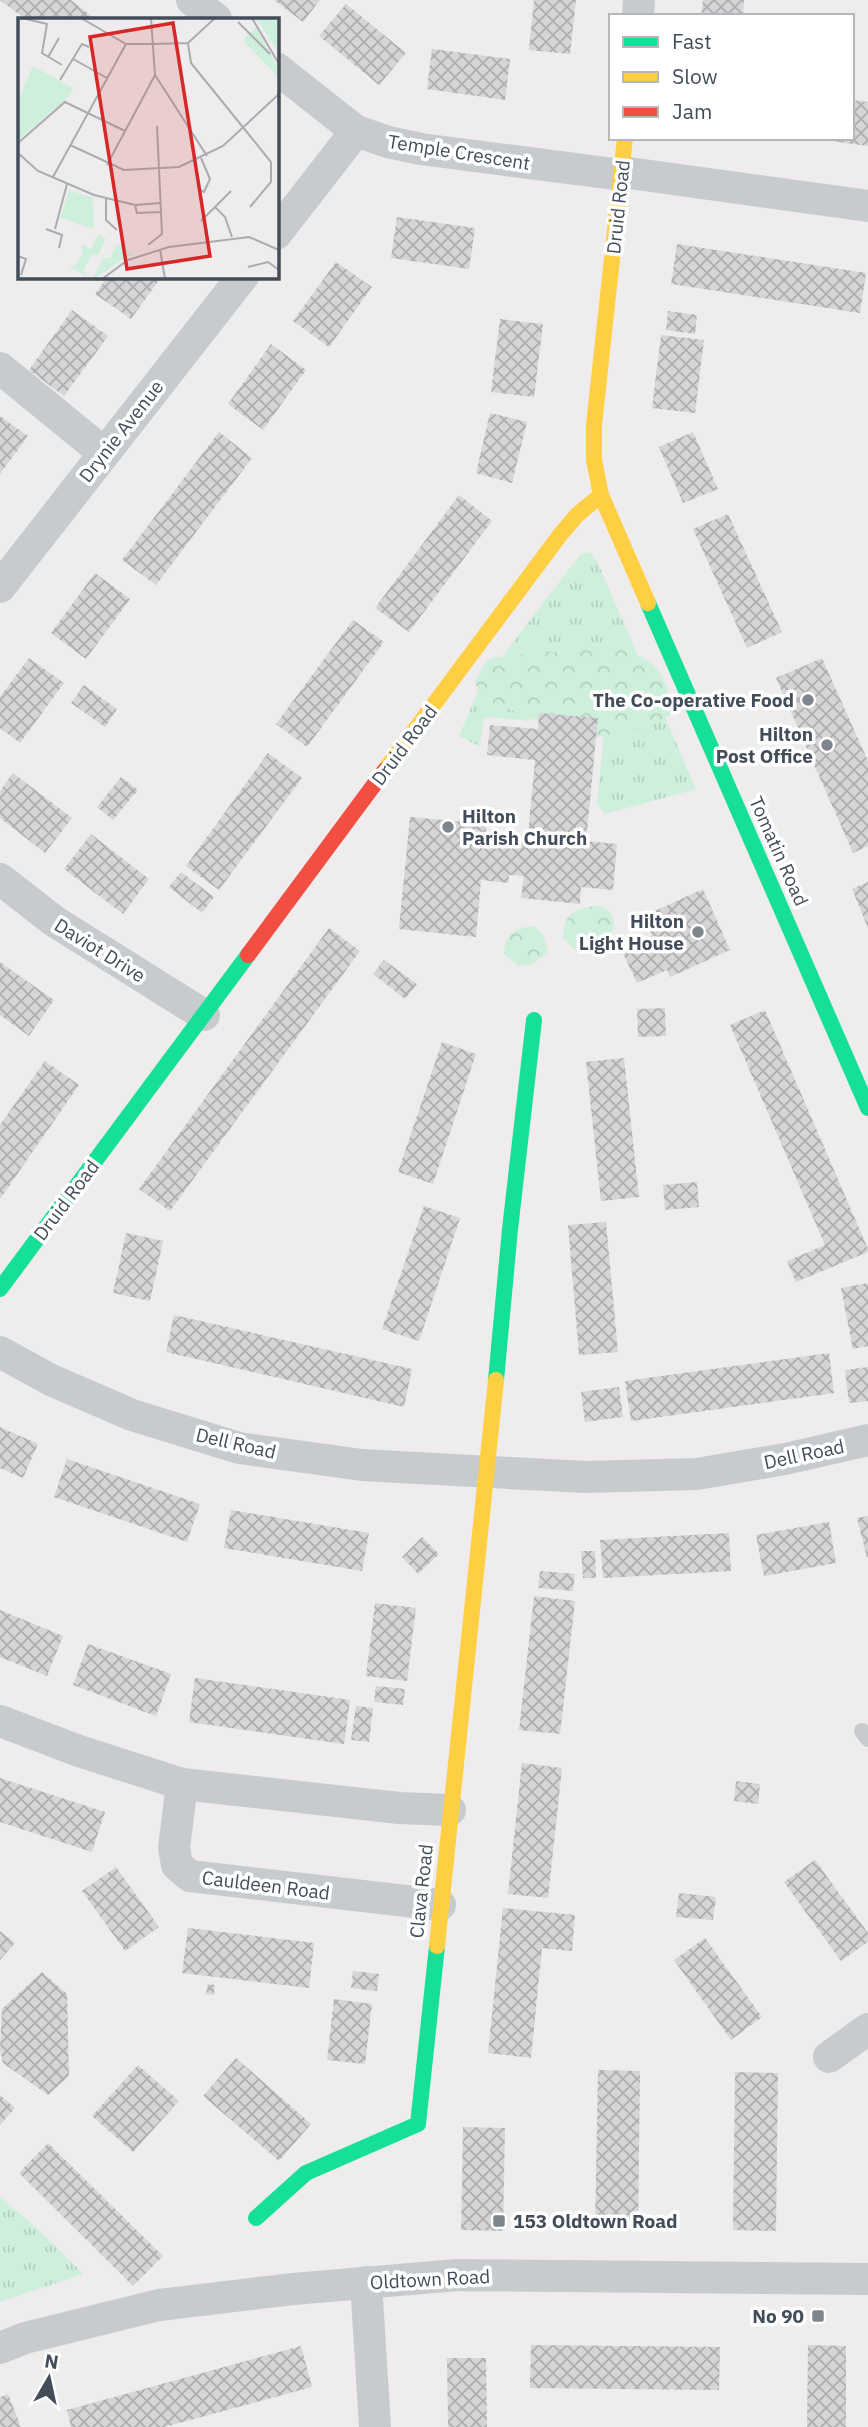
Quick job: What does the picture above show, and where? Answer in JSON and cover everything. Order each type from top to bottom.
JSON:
[{"type":"street","points":[[192,0],[215,18]]},
{"type":"street","name":"Temple Crescent","points":[[278,70],[356,131],[388,142],[421,149],[868,206]]},
{"type":"street","points":[[278,231],[356,131]]},
{"type":"street","name":"Druid Road","points":[[0,1289],[560,535],[577,515],[601,495],[594,460],[594,425],[625,140]]},
{"type":"street","name":"Drynie Avenue","points":[[0,587],[241,278]]},
{"type":"street","points":[[0,369],[104,453]]},
{"type":"street","name":"Tomatin Road","points":[[601,495],[868,1108]]},
{"type":"street","name":"Daviot Drive","points":[[0,879],[54,921],[204,1015]]},
{"type":"street","points":[[488,1474],[510,1229],[533,1020]]},
{"type":"street","name":"Dell Road","points":[[0,1352],[51,1380],[132,1415],[239,1447],[362,1465],[488,1474],[585,1477],[697,1474],[785,1459],[868,1440]]},
{"type":"street","name":"Clava Road","points":[[256,2217],[306,2173],[418,2124],[488,1474]]},
{"type":"street","points":[[0,1721],[79,1751],[182,1784],[400,1808],[450,1810]]},
{"type":"street","name":"Cauldeen Road","points":[[182,1784],[174,1849],[177,1865],[190,1876],[440,1905]]},
{"type":"street","points":[[829,2057],[868,2029]]},
{"type":"street","name":"Oldtown Road","points":[[0,2348],[25,2338],[159,2305],[366,2282],[458,2275],[868,2279]]},
{"type":"street","points":[[366,2282],[375,2427]]},
{"type":"green space","points":[[590,552],[597,561],[696,789],[605,814],[597,804],[606,712],[533,705],[531,721],[484,717],[480,747],[459,736],[481,684],[581,554]]},
{"type":"green space","points":[[603,644],[631,652],[652,665],[666,685],[671,714],[626,733],[577,735],[487,701],[480,695],[475,682],[484,665],[495,657],[508,657],[514,663],[521,654],[533,648],[556,652],[577,645]]},
{"type":"green space","points":[[600,905],[610,913],[614,922],[606,945],[591,950],[575,950],[563,938],[566,922],[578,910]]},
{"type":"green space","points":[[534,926],[544,937],[548,952],[533,964],[518,966],[504,954],[506,941],[516,930]]},
{"type":"green space","points":[[0,2197],[39,2230],[83,2274],[0,2302]]},
{"type":"building","points":[[0,0],[71,0],[94,18],[24,18]]},
{"type":"building","points":[[274,0],[320,0],[303,22]]},
{"type":"building","points":[[534,0],[576,0],[570,54],[529,50]]},
{"type":"building","points":[[703,0],[744,0],[743,14],[701,14]]},
{"type":"building","points":[[346,4],[406,53],[379,85],[319,36]]},
{"type":"building","points":[[432,49],[510,59],[505,100],[427,89]]},
{"type":"building","points":[[854,100],[868,102],[868,146],[824,140],[854,140]]},
{"type":"building","points":[[397,217],[475,228],[469,269],[391,258]]},
{"type":"building","points":[[677,244],[866,273],[860,313],[671,284]]},
{"type":"building","points":[[336,262],[372,287],[329,347],[293,321]]},
{"type":"building","points":[[107,278],[161,278],[131,319],[95,294]]},
{"type":"building","points":[[72,310],[108,336],[64,396],[29,370]]},
{"type":"building","points":[[668,311],[697,315],[695,334],[666,330]]},
{"type":"building","points":[[500,319],[543,324],[534,397],[491,392]]},
{"type":"building","points":[[661,335],[704,340],[695,413],[652,408]]},
{"type":"building","points":[[271,344],[306,370],[263,430],[228,404]]},
{"type":"building","points":[[490,413],[527,422],[512,483],[476,473]]},
{"type":"building","points":[[0,416],[28,436],[0,474]]},
{"type":"building","points":[[219,432],[252,458],[156,585],[122,560]]},
{"type":"building","points":[[693,432],[718,489],[683,503],[659,447]]},
{"type":"building","points":[[459,495],[492,521],[409,632],[375,608]]},
{"type":"building","points":[[728,514],[782,632],[747,648],[693,529]]},
{"type":"building","points":[[95,573],[130,599],[86,659],[51,633]]},
{"type":"building","points":[[353,620],[384,642],[307,747],[276,724]]},
{"type":"building","points":[[29,658],[64,683],[20,743],[0,728],[0,697]]},
{"type":"building","points":[[822,658],[868,761],[868,846],[853,853],[776,678]]},
{"type":"building","points":[[84,685],[117,709],[105,727],[71,703]]},
{"type":"building","name":"Hilton Parish Church","points":[[539,713],[598,718],[586,841],[617,844],[613,890],[581,887],[580,904],[521,898],[524,876],[509,875],[508,883],[481,880],[476,937],[399,929],[410,817],[486,824],[486,831],[528,835],[535,760],[487,755],[490,725],[538,729]]},
{"type":"building","points":[[268,753],[302,778],[219,890],[186,866]]},
{"type":"building","points":[[13,773],[72,818],[45,853],[0,818],[0,791]]},
{"type":"building","points":[[121,777],[138,790],[113,820],[97,807]]},
{"type":"building","points":[[91,834],[149,879],[123,914],[64,869]]},
{"type":"building","points":[[181,872],[214,897],[202,913],[169,887]]},
{"type":"building","points":[[868,882],[868,928],[852,889]]},
{"type":"building","points":[[703,889],[730,950],[670,977],[667,970],[637,983],[621,949],[652,935],[644,916]]},
{"type":"building","points":[[329,928],[360,951],[170,1211],[139,1189]]},
{"type":"building","points":[[384,960],[417,984],[405,999],[373,974]]},
{"type":"building","points":[[0,962],[54,1000],[29,1036],[0,1015]]},
{"type":"building","points":[[665,1008],[666,1036],[638,1037],[637,1009]]},
{"type":"building","points":[[765,1010],[868,1249],[868,1252],[796,1282],[787,1261],[825,1245],[730,1025]]},
{"type":"building","points":[[442,1042],[476,1054],[433,1184],[398,1172]]},
{"type":"building","points":[[624,1058],[639,1197],[601,1201],[586,1062]]},
{"type":"building","points":[[45,1061],[79,1085],[0,1199],[0,1125]]},
{"type":"building","points":[[697,1182],[699,1207],[665,1210],[663,1185]]},
{"type":"building","points":[[424,1206],[460,1218],[419,1341],[382,1329]]},
{"type":"building","points":[[606,1222],[618,1352],[579,1355],[568,1225]]},
{"type":"building","points":[[126,1233],[163,1241],[150,1301],[113,1293]]},
{"type":"building","points":[[868,1283],[868,1346],[853,1349],[841,1288]]},
{"type":"building","points":[[174,1315],[412,1369],[404,1407],[166,1352]]},
{"type":"building","points":[[829,1353],[834,1393],[631,1421],[625,1381]]},
{"type":"building","points":[[868,1367],[868,1401],[849,1403],[845,1370]]},
{"type":"building","points":[[619,1387],[623,1417],[585,1422],[581,1392]]},
{"type":"building","points":[[0,1427],[38,1444],[23,1478],[0,1468]]},
{"type":"building","points":[[67,1459],[200,1504],[187,1542],[54,1497]]},
{"type":"building","points":[[231,1510],[369,1533],[362,1571],[224,1548]]},
{"type":"building","points":[[868,1516],[868,1558],[867,1558],[857,1518]]},
{"type":"building","points":[[829,1522],[836,1563],[764,1576],[756,1535]]},
{"type":"building","points":[[729,1533],[731,1571],[603,1578],[600,1540]]},
{"type":"building","points":[[422,1537],[439,1554],[418,1574],[402,1557]]},
{"type":"building","points":[[581,1551],[595,1551],[596,1578],[583,1578]]},
{"type":"building","points":[[540,1571],[575,1574],[573,1591],[538,1588]]},
{"type":"building","points":[[534,1596],[575,1601],[560,1734],[519,1730]]},
{"type":"building","points":[[375,1603],[416,1608],[407,1681],[366,1676]]},
{"type":"building","points":[[0,1610],[63,1636],[47,1676],[0,1657]]},
{"type":"building","points":[[88,1644],[171,1674],[156,1716],[73,1685]]},
{"type":"building","points":[[195,1678],[350,1700],[344,1744],[189,1722]]},
{"type":"building","points":[[376,1686],[405,1689],[403,1705],[374,1702]]},
{"type":"building","points":[[356,1706],[373,1708],[369,1742],[351,1740]]},
{"type":"building","points":[[522,1763],[562,1768],[548,1898],[508,1894]]},
{"type":"building","points":[[0,1778],[105,1812],[92,1852],[0,1822]]},
{"type":"building","points":[[736,1781],[760,1784],[758,1804],[734,1801]]},
{"type":"building","points":[[815,1860],[868,1933],[868,1942],[841,1961],[784,1882]]},
{"type":"building","points":[[116,1867],[159,1927],[125,1951],[82,1891]]},
{"type":"building","points":[[679,1893],[716,1897],[713,1920],[676,1917]]},
{"type":"building","points":[[503,1908],[575,1915],[572,1951],[542,1948],[531,2058],[488,2053]]},
{"type":"building","points":[[188,1928],[314,1943],[309,1988],[182,1973]]},
{"type":"building","points":[[0,1931],[15,1943],[0,1960]]},
{"type":"building","points":[[705,1938],[762,2017],[731,2040],[674,1960]]},
{"type":"building","points":[[353,1971],[379,1974],[377,1991],[351,1988]]},
{"type":"building","points":[[42,1972],[67,1994],[69,2076],[48,2095],[3,2063],[0,2049],[2,2009]]},
{"type":"building","points":[[208,1984],[215,1985],[214,1995],[206,1994]]},
{"type":"building","points":[[334,1999],[372,2004],[365,2064],[327,2060]]},
{"type":"building","points":[[236,2058],[311,2124],[279,2161],[203,2096]]},
{"type":"building","points":[[138,2065],[179,2101],[133,2152],[92,2116]]},
{"type":"building","points":[[598,2070],[640,2071],[638,2231],[595,2230]]},
{"type":"building","points":[[735,2072],[778,2073],[776,2231],[733,2230]]},
{"type":"building","points":[[0,2095],[15,2108],[0,2125]]},
{"type":"building","points":[[463,2127],[505,2128],[503,2231],[461,2230]]},
{"type":"building","points":[[48,2143],[163,2256],[133,2286],[19,2173]]},
{"type":"building","points":[[531,2345],[720,2347],[719,2390],[530,2388]]},
{"type":"building","points":[[808,2345],[846,2346],[846,2427],[807,2427]]},
{"type":"building","points":[[301,2346],[312,2387],[164,2427],[71,2427],[67,2410]]},
{"type":"building","points":[[447,2358],[486,2358],[487,2427],[448,2427]]},
{"type":"building","points":[[8,2394],[21,2427],[0,2427],[0,2397]]},
{"type":"traffic: fast","points":[[648,603],[868,1108]]},
{"type":"traffic: fast","points":[[0,1289],[248,955]]},
{"type":"traffic: fast","points":[[496,1380],[534,1020]]},
{"type":"traffic: fast","points":[[256,2218],[306,2173],[418,2124],[437,1946]]},
{"type":"traffic: slow","points":[[625,140],[594,425],[594,460],[601,495],[648,603]]},
{"type":"traffic: slow","points":[[385,770],[560,535],[577,515],[601,495]]},
{"type":"traffic: slow","points":[[437,1946],[496,1380]]},
{"type":"traffic: jam","points":[[248,955],[385,770]]},
{"type":"place","name":"The Co-operative Food","points":[[808,700]]},
{"type":"place","name":"Hilton Post Office","points":[[827,745]]},
{"type":"place","name":"Hilton Parish Church","points":[[448,827]]},
{"type":"place","name":"Hilton Light House","points":[[698,932]]},
{"type":"place","name":"153 Oldtown Road","points":[[499,2221]]},
{"type":"place","name":"No 90","points":[[818,2316]]}]
